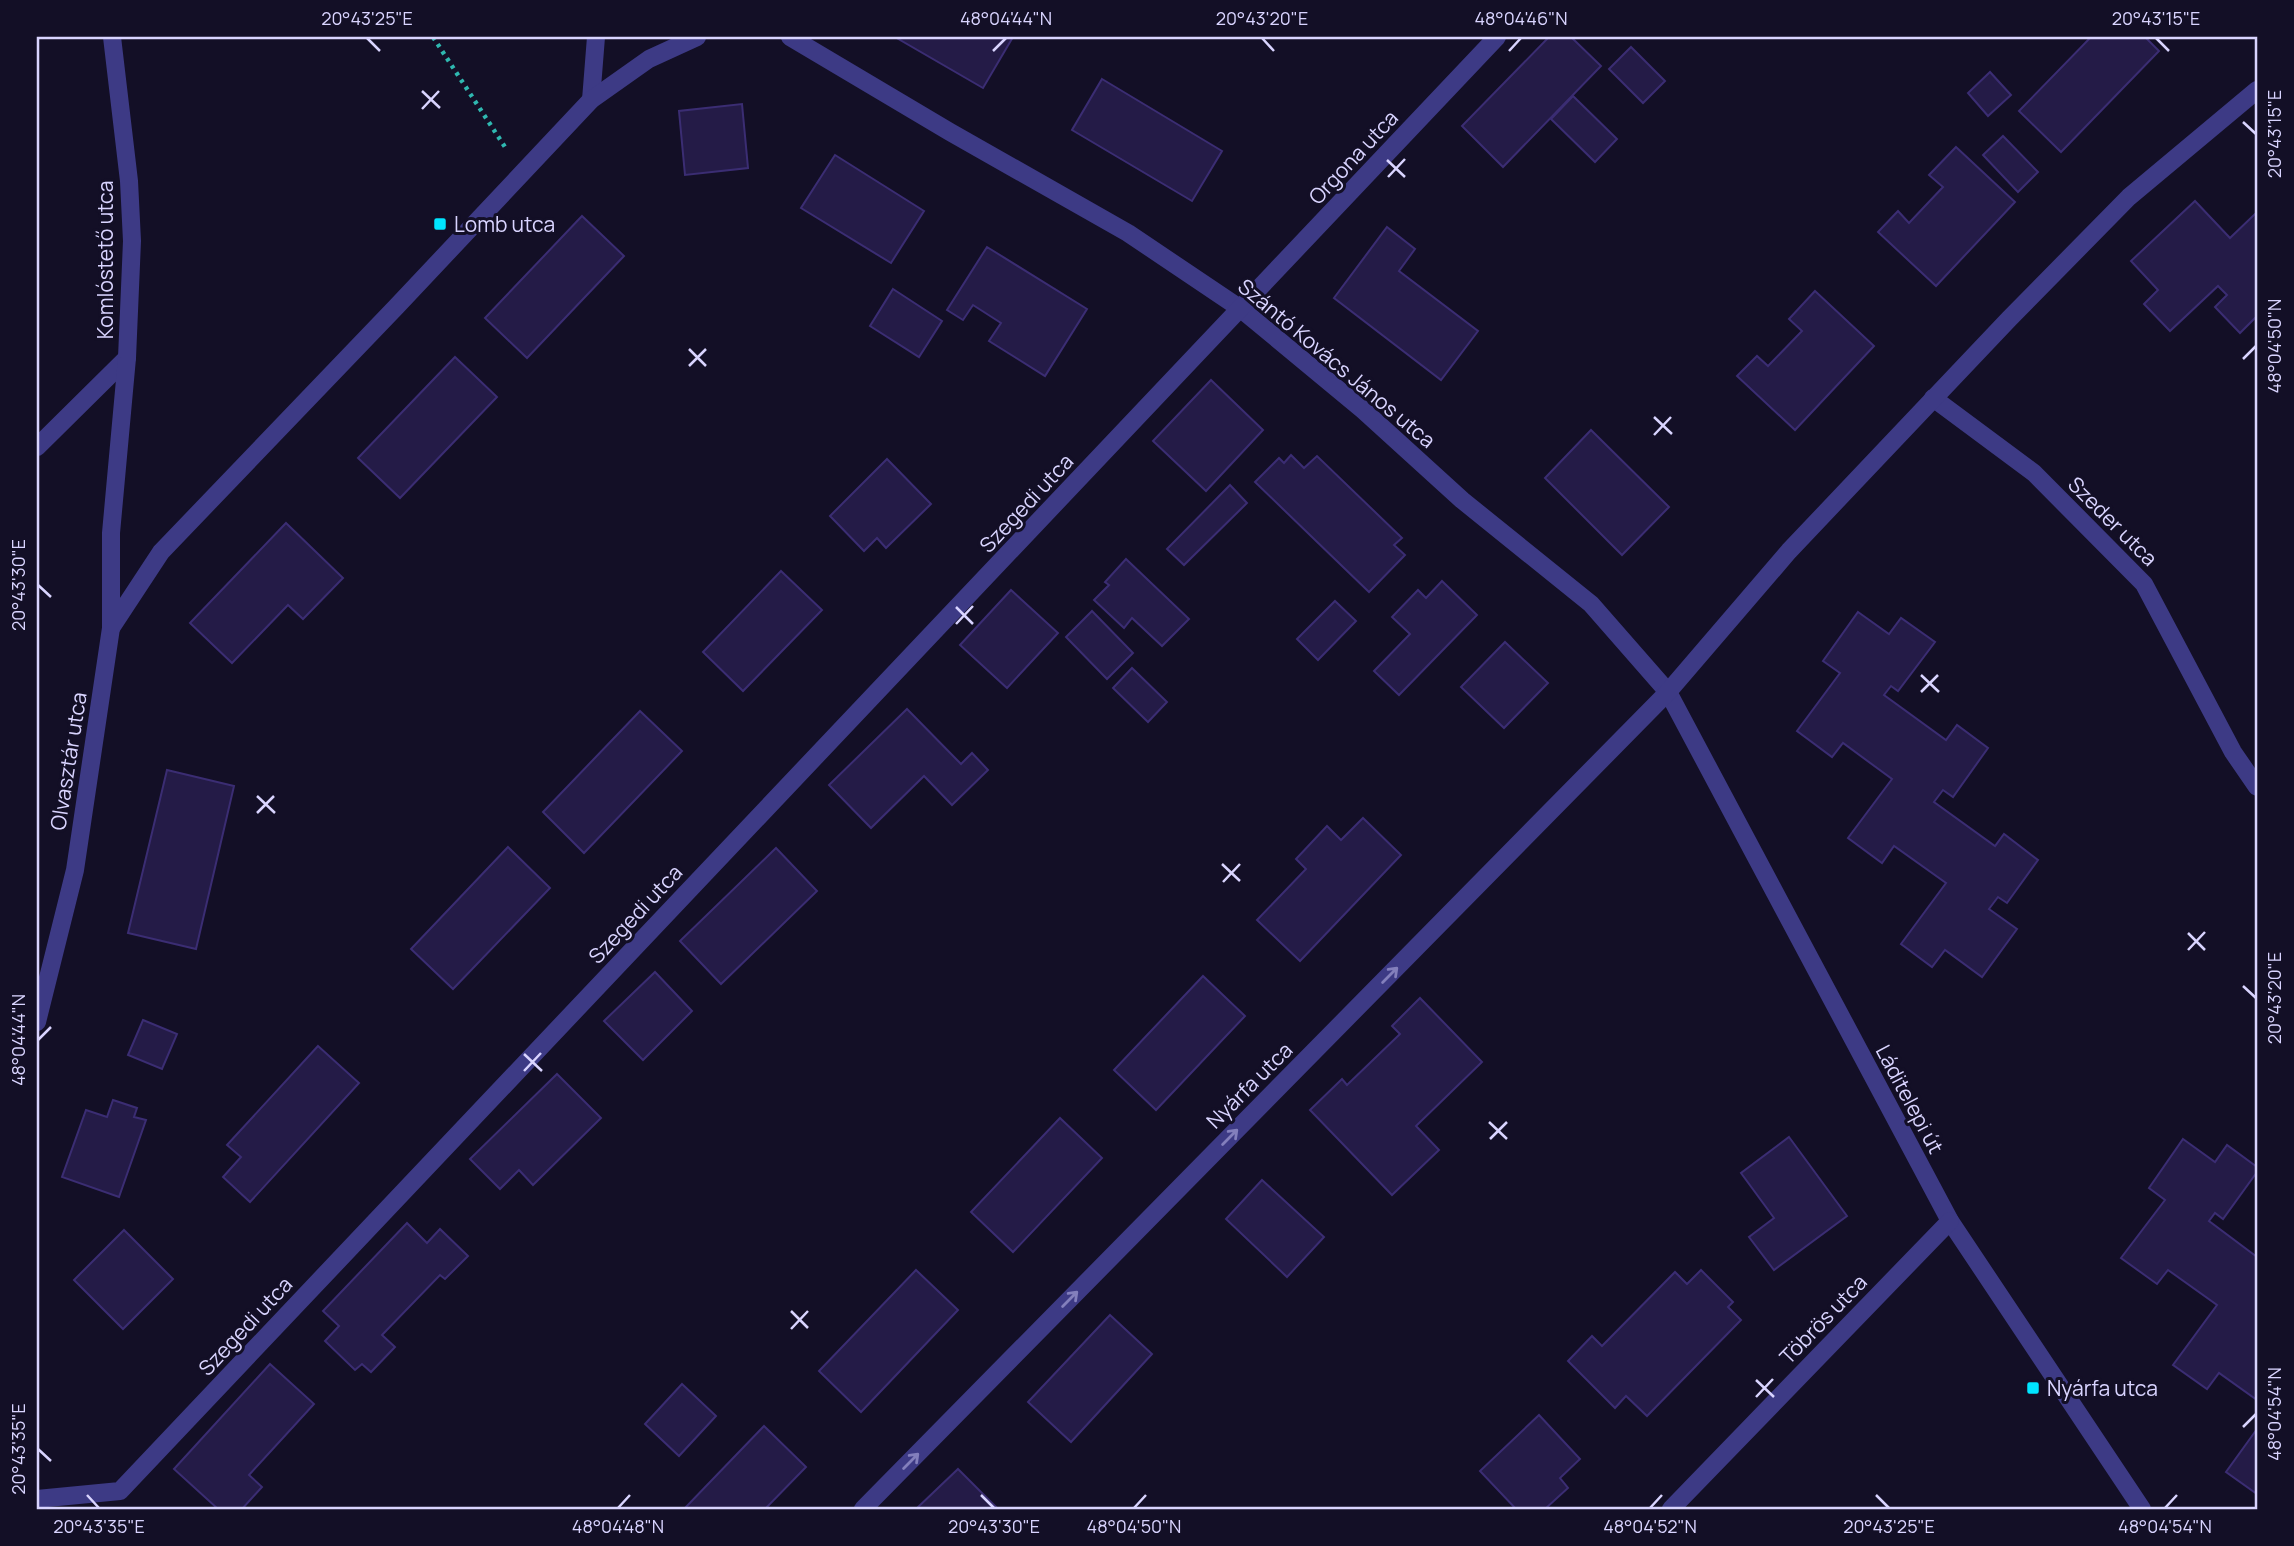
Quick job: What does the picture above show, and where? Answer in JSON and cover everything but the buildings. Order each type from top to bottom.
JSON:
[{"type":"street","name":"Komlóstető utca","points":[[37,447],[127,358],[131,241],[129,181],[112,37]]},
{"type":"street","points":[[591,100],[596,37]]},
{"type":"street","points":[[111,628],[161,552],[591,100],[649,59],[697,37]]},
{"type":"street","name":"Szántó Kovács János utca","points":[[790,37],[1128,233],[1241,309],[1363,410],[1462,500],[1591,604],[1668,692]]},
{"type":"street","name":"Orgona utca","points":[[1241,309],[1497,37]]},
{"type":"street","points":[[1668,692],[1789,551],[1933,398],[2129,197],[2257,90]]},
{"type":"street","name":"Szegedi utca","points":[[37,1499],[120,1492],[1241,309]]},
{"type":"street","name":"Olvasztár utca","points":[[37,1023],[75,870],[111,628],[111,533],[127,358]]},
{"type":"street","name":"Szeder utca","points":[[1933,398],[2034,472],[2144,584],[2232,752],[2257,787]]},
{"type":"street","name":"Láditelepi út","points":[[1668,692],[1950,1222],[2142,1509]]},
{"type":"street","name":"Nyárfa utca","points":[[863,1509],[1668,692]]},
{"type":"street","name":"Töbrös utca","points":[[1671,1509],[1950,1222]]},
{"type":"path","points":[[433,37],[522,173]]},
{"type":"place","name":"Lomb utca","points":[[440,224]]},
{"type":"place","name":"Nyárfa utca","points":[[2033,1388]]}]
